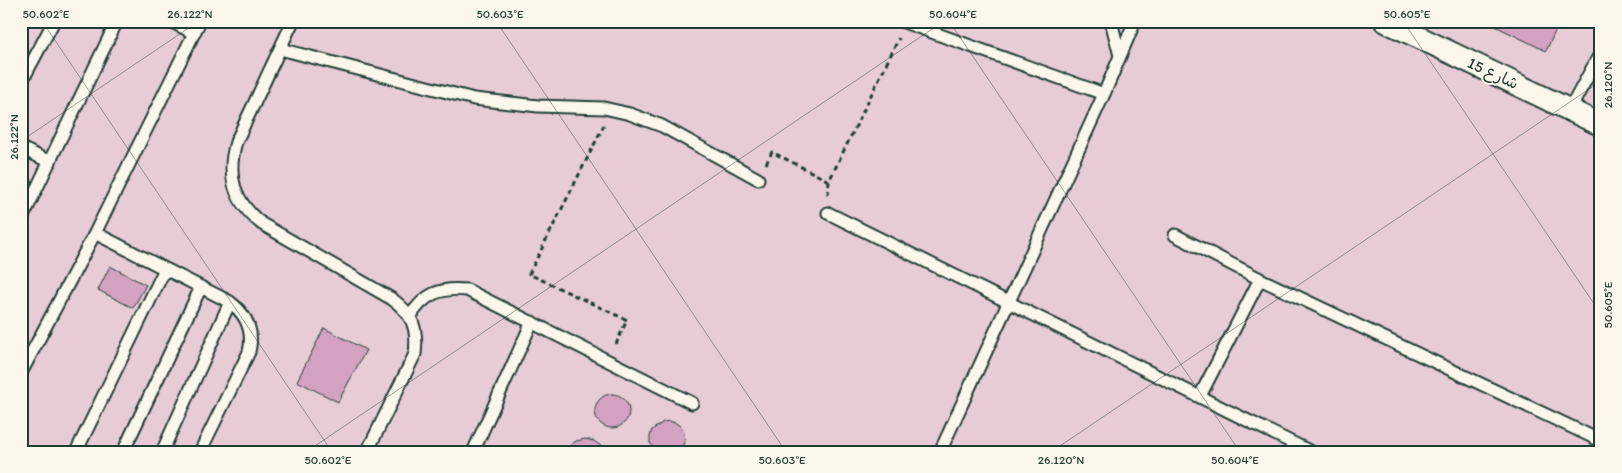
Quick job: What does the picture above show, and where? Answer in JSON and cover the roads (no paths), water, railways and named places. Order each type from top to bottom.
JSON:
[{"type":"street","name":"شارع 15","points":[[1385,21],[1601,125]]},
{"type":"lane","points":[[21,83],[54,21]]},
{"type":"lane","points":[[21,221],[118,21]]},
{"type":"lane","points":[[170,21],[194,33]]},
{"type":"lane","points":[[21,373],[95,233],[200,21]]},
{"type":"lane","points":[[292,21],[236,142],[231,168],[236,193],[251,215],[262,224],[392,300],[402,307],[410,317],[415,329],[417,342],[415,354],[366,452]]},
{"type":"lane","points":[[1111,21],[1120,56]]},
{"type":"lane","points":[[940,452],[1104,94],[1135,21]]},
{"type":"lane","points":[[903,22],[1104,94]]},
{"type":"lane","points":[[280,49],[474,99],[538,106],[612,110],[630,114],[662,126],[758,179]]},
{"type":"lane","points":[[1570,109],[1601,52]]},
{"type":"lane","points":[[21,148],[50,162]]},
{"type":"lane","points":[[828,212],[1311,452]]},
{"type":"lane","points":[[95,233],[230,302],[244,315],[251,333],[252,342],[249,352],[200,452]]},
{"type":"lane","points":[[1175,234],[1260,279],[1601,440]]},
{"type":"lane","points":[[76,452],[165,269]]},
{"type":"lane","points":[[1200,396],[1260,279]]},
{"type":"lane","points":[[123,452],[201,287]]},
{"type":"lane","points":[[410,317],[417,306],[428,296],[440,290],[453,288],[467,290],[692,403]]},
{"type":"lane","points":[[162,452],[230,302]]},
{"type":"lane","points":[[473,452],[532,322]]}]
